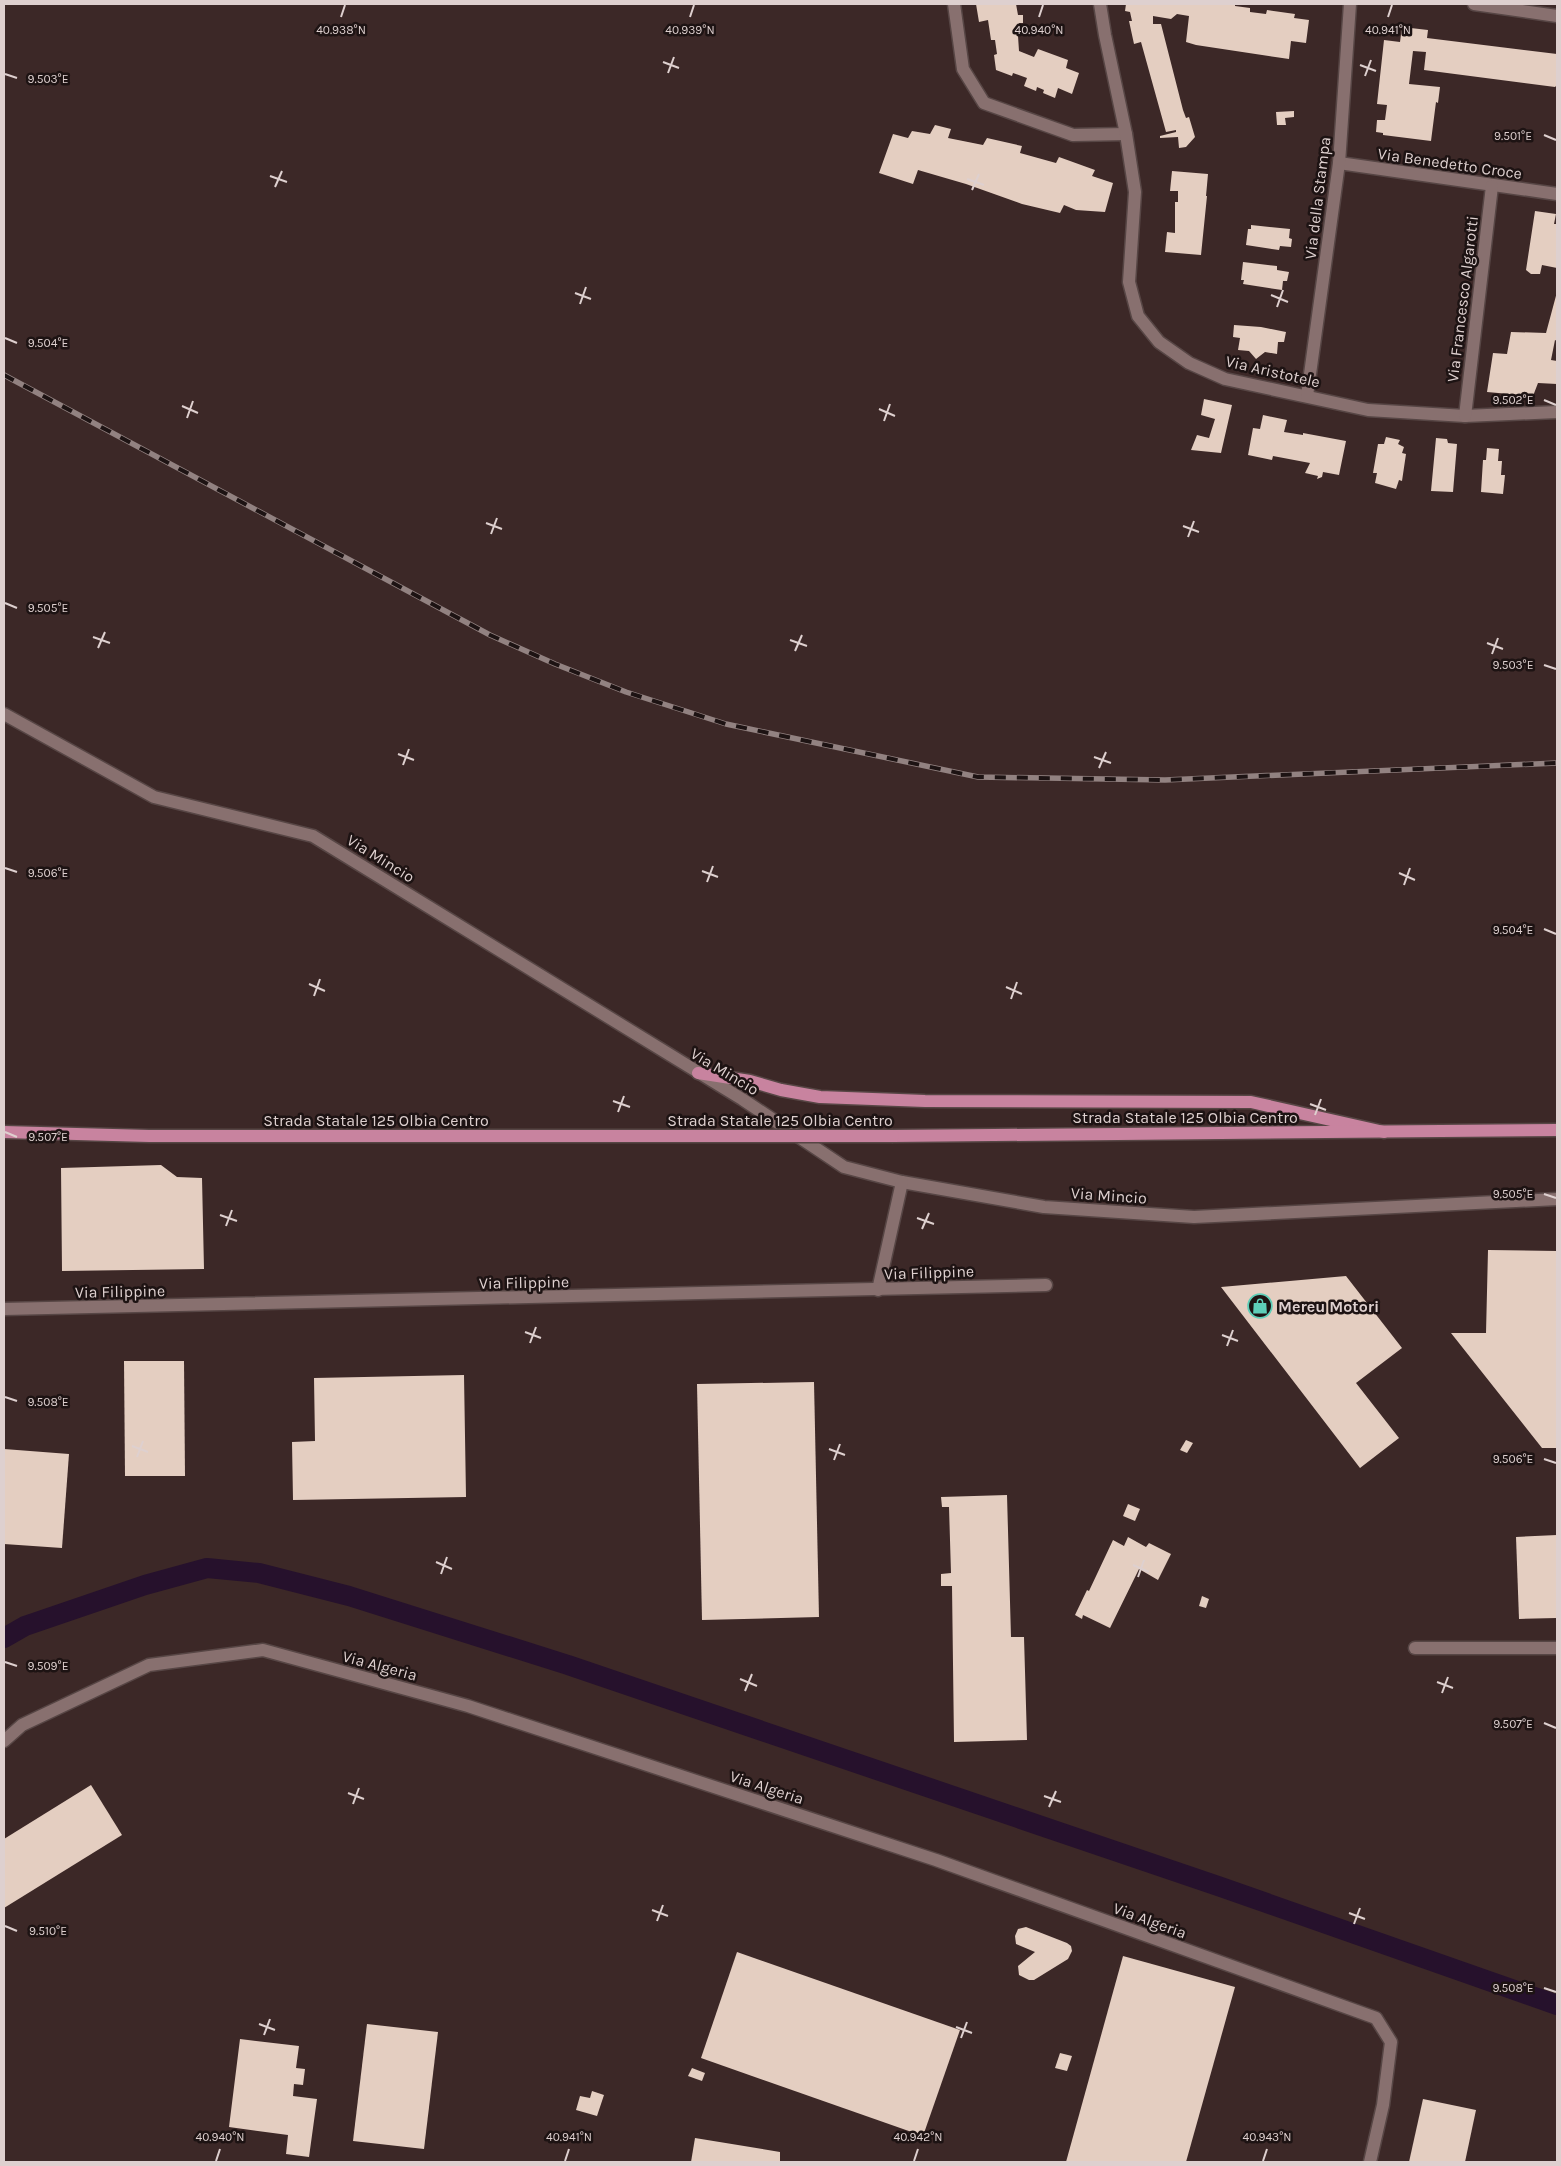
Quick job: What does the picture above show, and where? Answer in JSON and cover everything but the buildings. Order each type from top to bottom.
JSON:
[{"type":"main road","points":[[698,1074],[750,1081],[781,1090],[820,1097],[925,1101],[1250,1102],[1384,1132]]},
{"type":"main road","name":"Strada Statale 125 Olbia Centro","points":[[4,1132],[159,1136],[893,1136],[1557,1130]]},
{"type":"street","points":[[954,4],[963,69],[984,103],[1074,135],[1126,134]]},
{"type":"street","name":"Via Aristotele","points":[[1100,4],[1126,134],[1135,192],[1129,282],[1138,316],[1159,342],[1189,363],[1225,379],[1368,410],[1465,416],[1557,412]]},
{"type":"street","name":"Via della Stampa","points":[[1307,396],[1339,163],[1350,4]]},
{"type":"street","points":[[1474,4],[1557,16]]},
{"type":"street","name":"Via Benedetto Croce","points":[[1339,163],[1557,194]]},
{"type":"street","name":"Via Francesco Algarotti","points":[[1465,416],[1492,186]]},
{"type":"street","name":"Via Mincio","points":[[4,714],[154,797],[313,836],[698,1074],[742,1099],[844,1167],[902,1182],[1044,1207],[1194,1217],[1557,1199]]},
{"type":"street","points":[[878,1290],[902,1182]]},
{"type":"street","name":"Via Filippine","points":[[4,1310],[1046,1285]]},
{"type":"street","points":[[1415,1648],[1557,1648]]},
{"type":"street","name":"Via Algeria","points":[[4,1742],[22,1725],[149,1665],[263,1650],[468,1706],[936,1860],[1376,2018],[1391,2042],[1383,2105],[1370,2162]]},
{"type":"waterway","points":[[4,1638],[25,1626],[145,1585],[207,1568],[259,1573],[349,1596],[568,1665],[1218,1886],[1557,2005]]},
{"type":"railway","points":[[4,375],[490,635],[555,664],[626,692],[726,724],[978,777],[1165,780],[1557,763]]},
{"type":"place","name":"Mereu Motori","points":[[1260,1306]]}]
